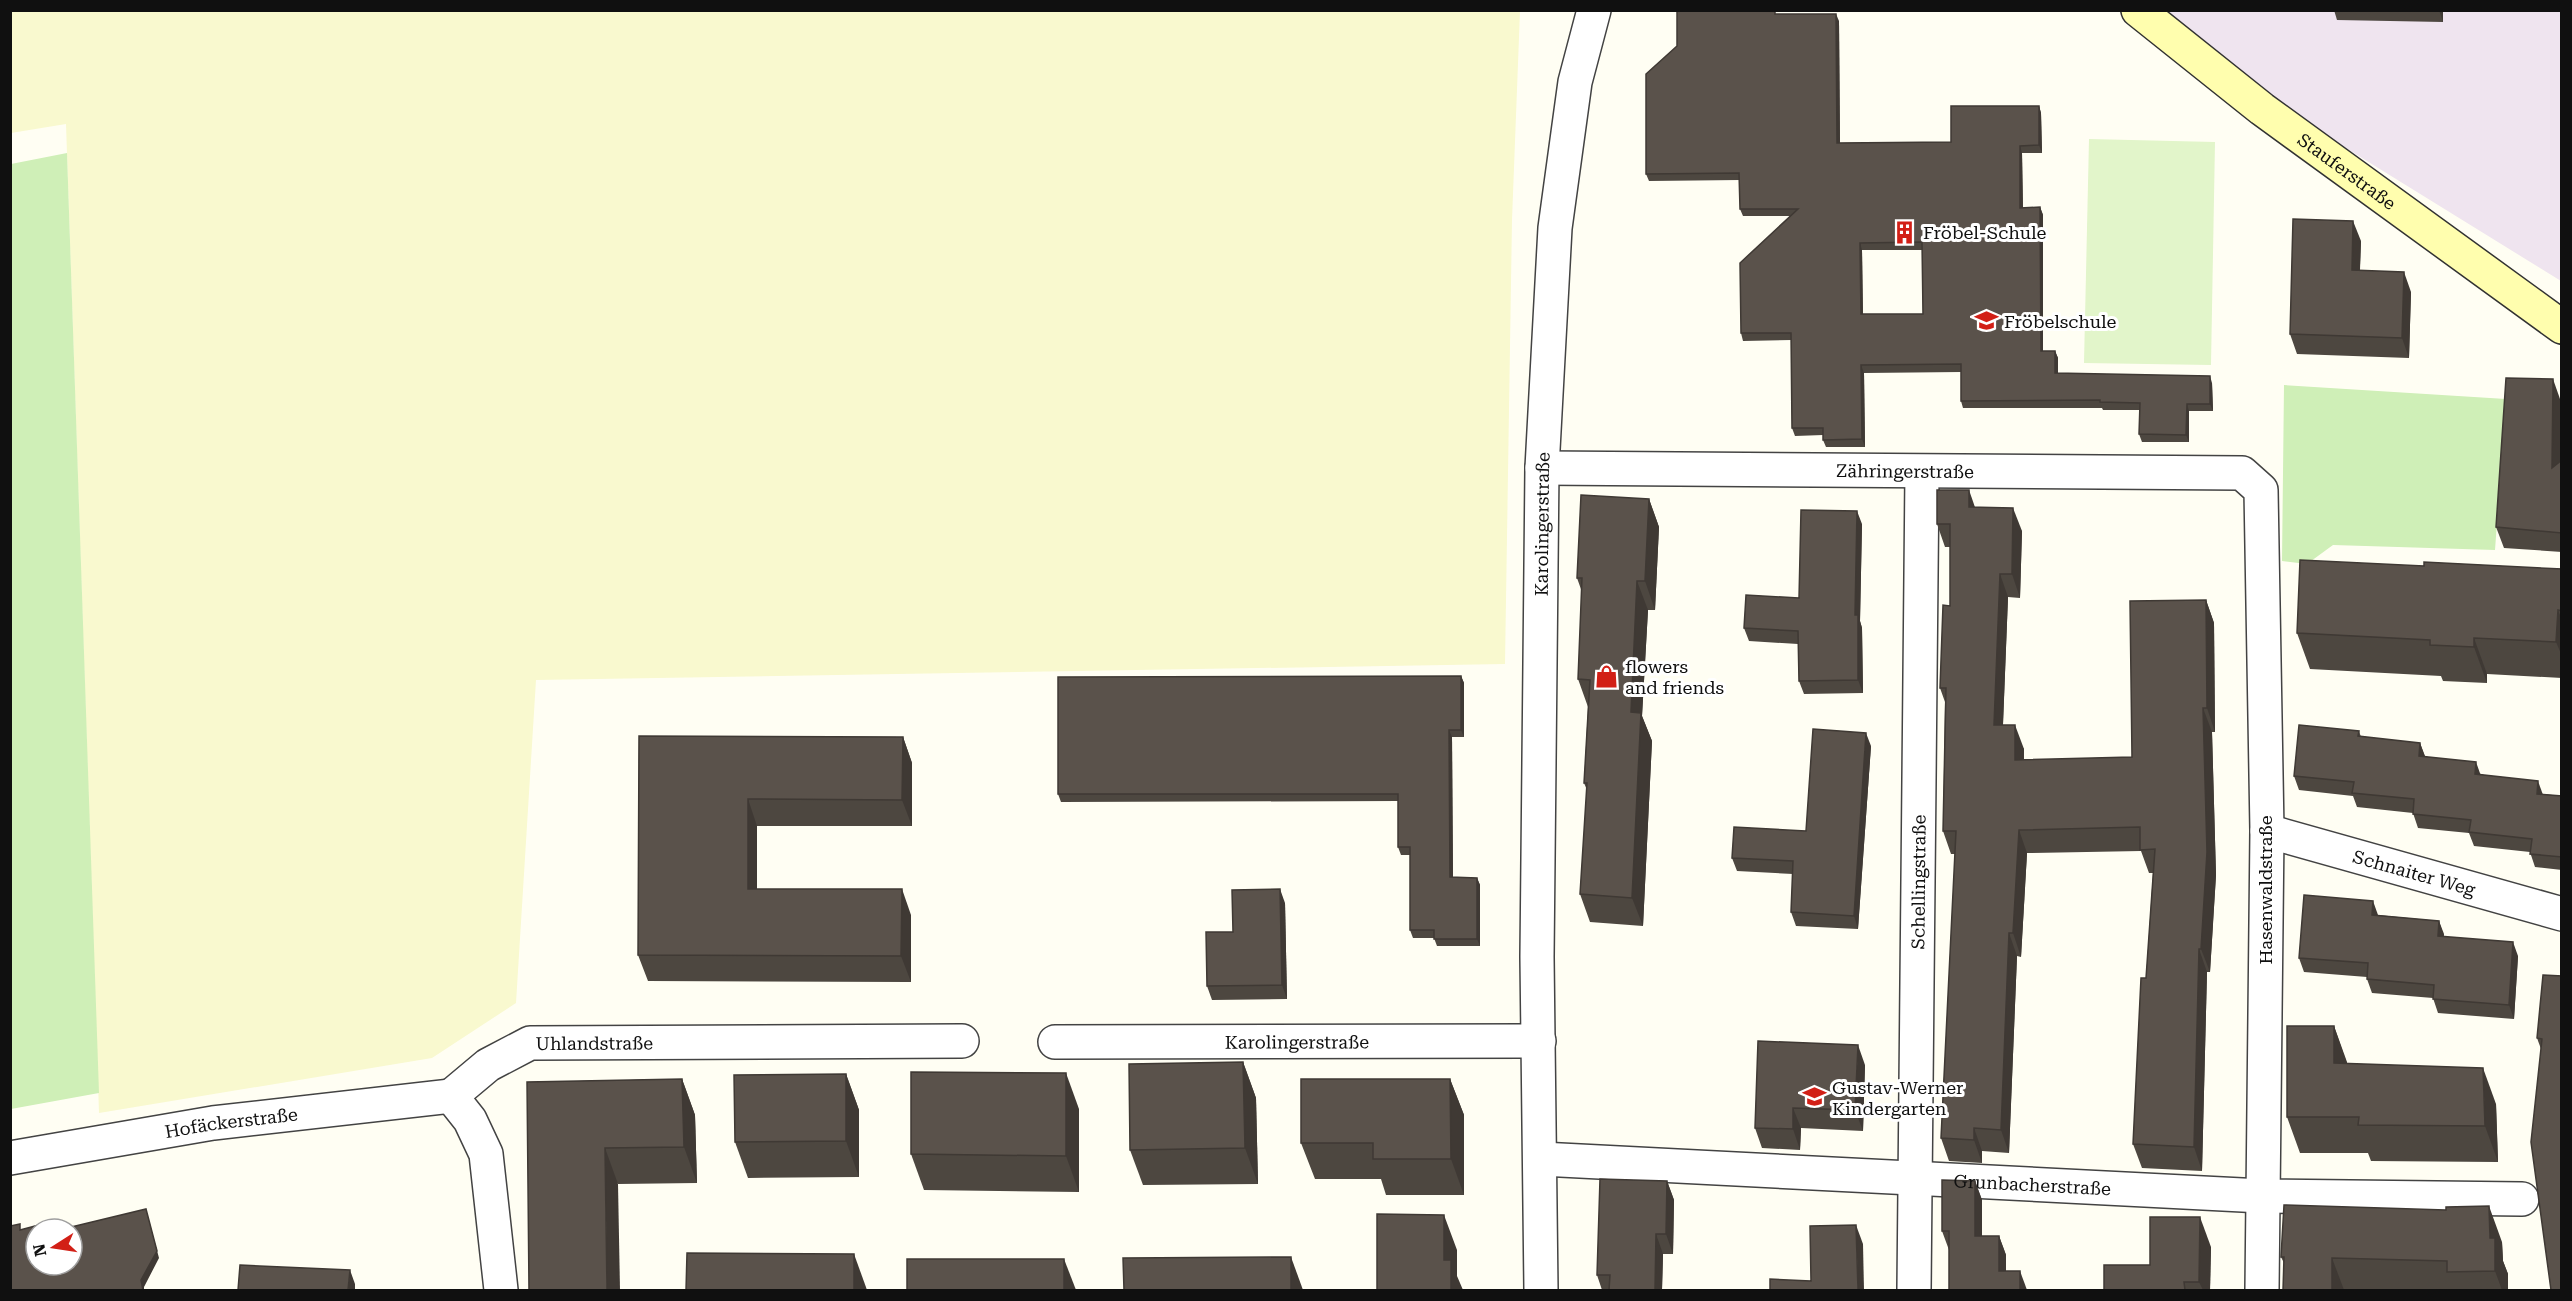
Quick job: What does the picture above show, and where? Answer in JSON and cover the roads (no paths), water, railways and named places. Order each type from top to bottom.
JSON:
[{"type":"main road","name":"Stauferstraße","points":[[2138,10],[2262,109],[2562,327]]},
{"type":"street","name":"Karolingerstraße","points":[[1541,1290],[1537,945],[1542,468],[1555,228],[1575,82],[1594,10]]},
{"type":"street","name":"Zähringerstraße","points":[[1542,468],[1922,473],[2242,473],[2261,490]]},
{"type":"street","name":"Schellingstraße","points":[[1914,1290],[1922,473]]},
{"type":"street","name":"Hasenwaldstraße","points":[[2261,490],[2266,831],[2262,1290]]},
{"type":"street","name":"Schnaiter Weg","points":[[2266,831],[2562,914]]},
{"type":"street","name":"Uhlandstraße","points":[[451,1096],[488,1065],[530,1044],[962,1041]]},
{"type":"street","name":"Karolingerstraße","points":[[1055,1042],[1539,1041]]},
{"type":"street","name":"Hofäckerstraße","points":[[10,1158],[213,1123],[451,1096]]},
{"type":"street","points":[[451,1096],[470,1120],[486,1154],[501,1290]]},
{"type":"street","name":"Grunbacherstraße","points":[[1541,1159],[2262,1196],[2523,1200]]},
{"type":"place","name":"Fröbel-Schule","points":[[1905,232]]},
{"type":"place","name":"Fröbelschule","points":[[1986,321]]},
{"type":"place","name":"flowers and friends","points":[[1607,676]]},
{"type":"place","name":"Gustav-Werner Kindergarten","points":[[1814,1097]]}]
